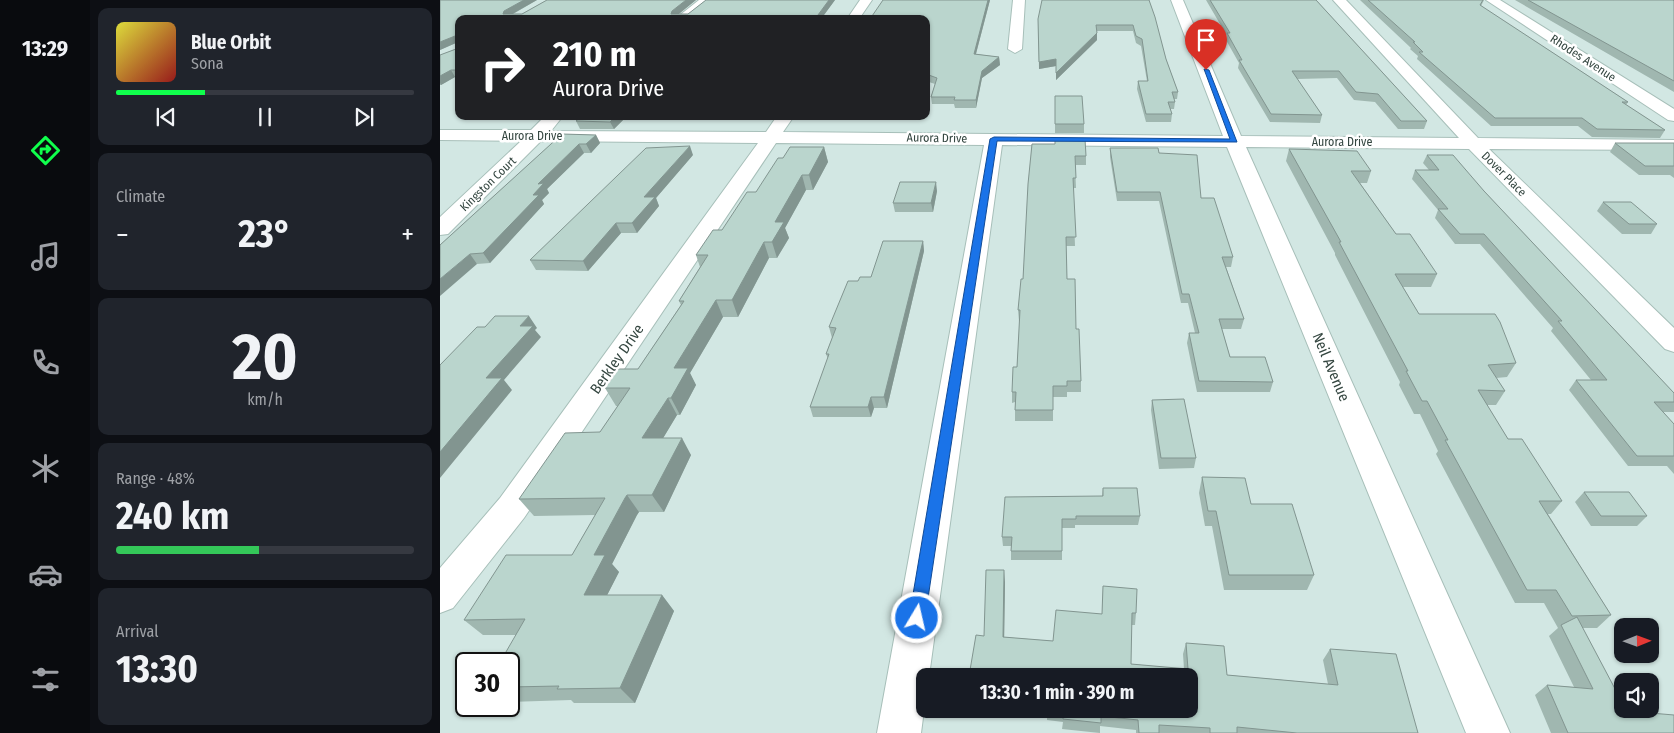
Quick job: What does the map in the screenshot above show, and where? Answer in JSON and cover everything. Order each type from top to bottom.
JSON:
[{"type":"street","points":[[686,15],[706,0]]},
{"type":"street","points":[[856,15],[866,0]]},
{"type":"street","points":[[1015,49],[1019,0]]},
{"type":"street","name":"Neil Avenue","points":[[1177,0],[1234,141],[1488,733]]},
{"type":"street","name":"Dover Place","points":[[1339,0],[1473,143],[1674,343]]},
{"type":"street","name":"Rhodes Avenue","points":[[1492,0],[1674,116]]},
{"type":"street","name":"Kingston Court","points":[[440,229],[512,162],[551,120]]},
{"type":"street","name":"Aurora Drive","points":[[440,135],[536,136],[778,127],[994,139],[1674,145]]},
{"type":"street","name":"Berkley Drive","points":[[440,596],[512,508],[778,127]]},
{"type":"street","points":[[899,733],[994,139]]},
{"type":"shaded area","points":[[440,0],[1674,0],[1674,733],[440,733]]},
{"type":"building","points":[[440,0],[524,0],[504,11],[503,14],[522,14],[547,0],[686,0],[672,11],[671,14],[688,14],[706,0],[829,0],[818,15],[455,15],[455,36],[440,42]]},
{"type":"building","points":[[883,0],[988,0],[974,54],[999,57],[982,71],[976,100],[954,100],[955,97],[931,97],[937,78],[930,75],[930,15],[873,15]]},
{"type":"building","points":[[1042,0],[1149,0],[1166,59],[1178,92],[1172,92],[1175,102],[1168,102],[1172,114],[1146,114],[1138,81],[1148,81],[1142,39],[1136,36],[1133,25],[1096,25],[1097,33],[1056,73],[1056,59],[1039,62],[1038,19]]},
{"type":"building","points":[[1210,0],[1316,0],[1427,121],[1401,121],[1378,94],[1356,92],[1339,71],[1292,71],[1322,115],[1271,114],[1239,60],[1242,60],[1227,33],[1230,33]]},
{"type":"building","points":[[1368,0],[1483,0],[1480,5],[1628,102],[1622,102],[1665,130],[1597,129],[1582,118],[1495,118],[1419,52],[1423,52],[1413,42],[1415,42]]},
{"type":"building","points":[[1528,0],[1673,0],[1674,81]]},
{"type":"building","points":[[455,49],[455,70],[440,76],[440,55]]},
{"type":"building","points":[[1055,96],[1082,96],[1084,124],[1055,124]]},
{"type":"building","points":[[577,120],[612,120],[610,122],[576,121]]},
{"type":"building","points":[[562,134],[596,135],[586,144],[579,144],[538,184],[544,183],[533,195],[539,195],[483,253],[470,254],[440,279],[440,245]]},
{"type":"building","points":[[1055,138],[1085,139],[1086,156],[1075,156],[1076,178],[1073,178],[1076,237],[1066,237],[1067,279],[1075,279],[1076,329],[1079,329],[1081,381],[1067,381],[1067,386],[1053,386],[1053,410],[1015,410],[1016,392],[1012,392],[1013,367],[1017,367],[1020,310],[1018,310],[1021,279],[1023,279],[1032,144],[1055,144]]},
{"type":"building","points":[[1615,143],[1674,143],[1674,166],[1645,166]]},
{"type":"building","points":[[690,146],[644,197],[655,197],[632,223],[616,223],[583,261],[530,260],[646,148]]},
{"type":"building","points":[[790,147],[824,147],[809,175],[802,175],[775,222],[784,222],[772,242],[764,242],[732,300],[716,300],[674,368],[688,368],[671,398],[668,398],[642,438],[682,438],[652,495],[627,495],[594,555],[605,555],[584,595],[662,595],[620,688],[557,689],[559,686],[520,687],[520,652],[506,652],[525,619],[464,620],[506,555],[572,555],[605,498],[519,499],[565,433],[600,432],[630,388],[605,388],[618,369],[638,369],[684,301],[679,301],[708,255],[696,255],[713,230],[722,230],[747,192],[756,192],[778,158],[783,158]]},
{"type":"building","points":[[1110,148],[1158,148],[1159,153],[1197,155],[1201,198],[1214,198],[1233,257],[1222,257],[1244,319],[1219,319],[1230,357],[1265,357],[1273,382],[1199,381],[1189,333],[1199,333],[1189,294],[1182,294],[1160,192],[1117,192]]},
{"type":"building","points":[[1289,149],[1357,151],[1371,171],[1351,171],[1396,234],[1410,234],[1437,274],[1395,274],[1419,314],[1495,314],[1516,363],[1488,365],[1505,391],[1478,390],[1508,439],[1522,439],[1562,501],[1539,501],[1611,615],[1572,616],[1556,590],[1527,590],[1445,440],[1448,440],[1427,401],[1422,401],[1339,242],[1341,242]]},
{"type":"building","points":[[1427,155],[1453,155],[1484,191],[1674,393],[1674,402],[1654,402],[1674,424],[1674,456],[1637,456],[1576,380],[1607,380],[1558,321],[1562,321],[1484,234],[1460,234],[1438,209],[1448,209],[1415,170],[1439,170]]},
{"type":"building","points":[[900,182],[936,182],[931,203],[893,203]]},
{"type":"building","points":[[1603,202],[1631,202],[1657,224],[1629,224]]},
{"type":"building","points":[[883,241],[923,241],[884,397],[871,397],[868,407],[810,407],[836,328],[829,327],[848,281],[858,281],[860,277],[871,277]]},
{"type":"building","points":[[495,316],[529,316],[520,326],[533,326],[486,378],[502,378],[440,452],[440,365],[477,327],[485,327]]},
{"type":"building","points":[[1184,399],[1196,458],[1161,458],[1152,400]]},
{"type":"building","points":[[1202,477],[1245,478],[1251,504],[1292,504],[1314,575],[1229,575],[1216,511],[1208,511]]},
{"type":"building","points":[[1103,488],[1137,488],[1140,516],[1076,516],[1076,519],[1062,519],[1062,551],[1011,551],[1012,537],[1002,537],[1005,497],[1103,496]]},
{"type":"building","points":[[1584,492],[1629,492],[1647,516],[1601,516]]},
{"type":"building","points":[[986,570],[1004,570],[1003,637],[1053,641],[1056,610],[1102,614],[1103,586],[1137,589],[1136,613],[1132,613],[1131,664],[1177,668],[970,668],[976,635],[984,636]]},
{"type":"building","points":[[1577,617],[1614,687],[1614,718],[1659,718],[1659,714],[1674,715],[1674,733],[1568,733],[1547,685],[1593,689],[1561,625]]},
{"type":"building","points":[[1186,643],[1224,646],[1227,675],[1338,685],[1330,649],[1396,654],[1418,733],[1297,733],[1237,727],[1237,733],[1210,733],[1210,728],[1159,725],[1159,733],[1139,733],[1138,720],[1120,718],[1198,718],[1198,668],[1188,668]]},
{"type":"building","points":[[1101,718],[1101,723],[1063,719]]},
{"type":"route","points":[[917,618],[994,139],[1234,141],[1206,70]]}]
